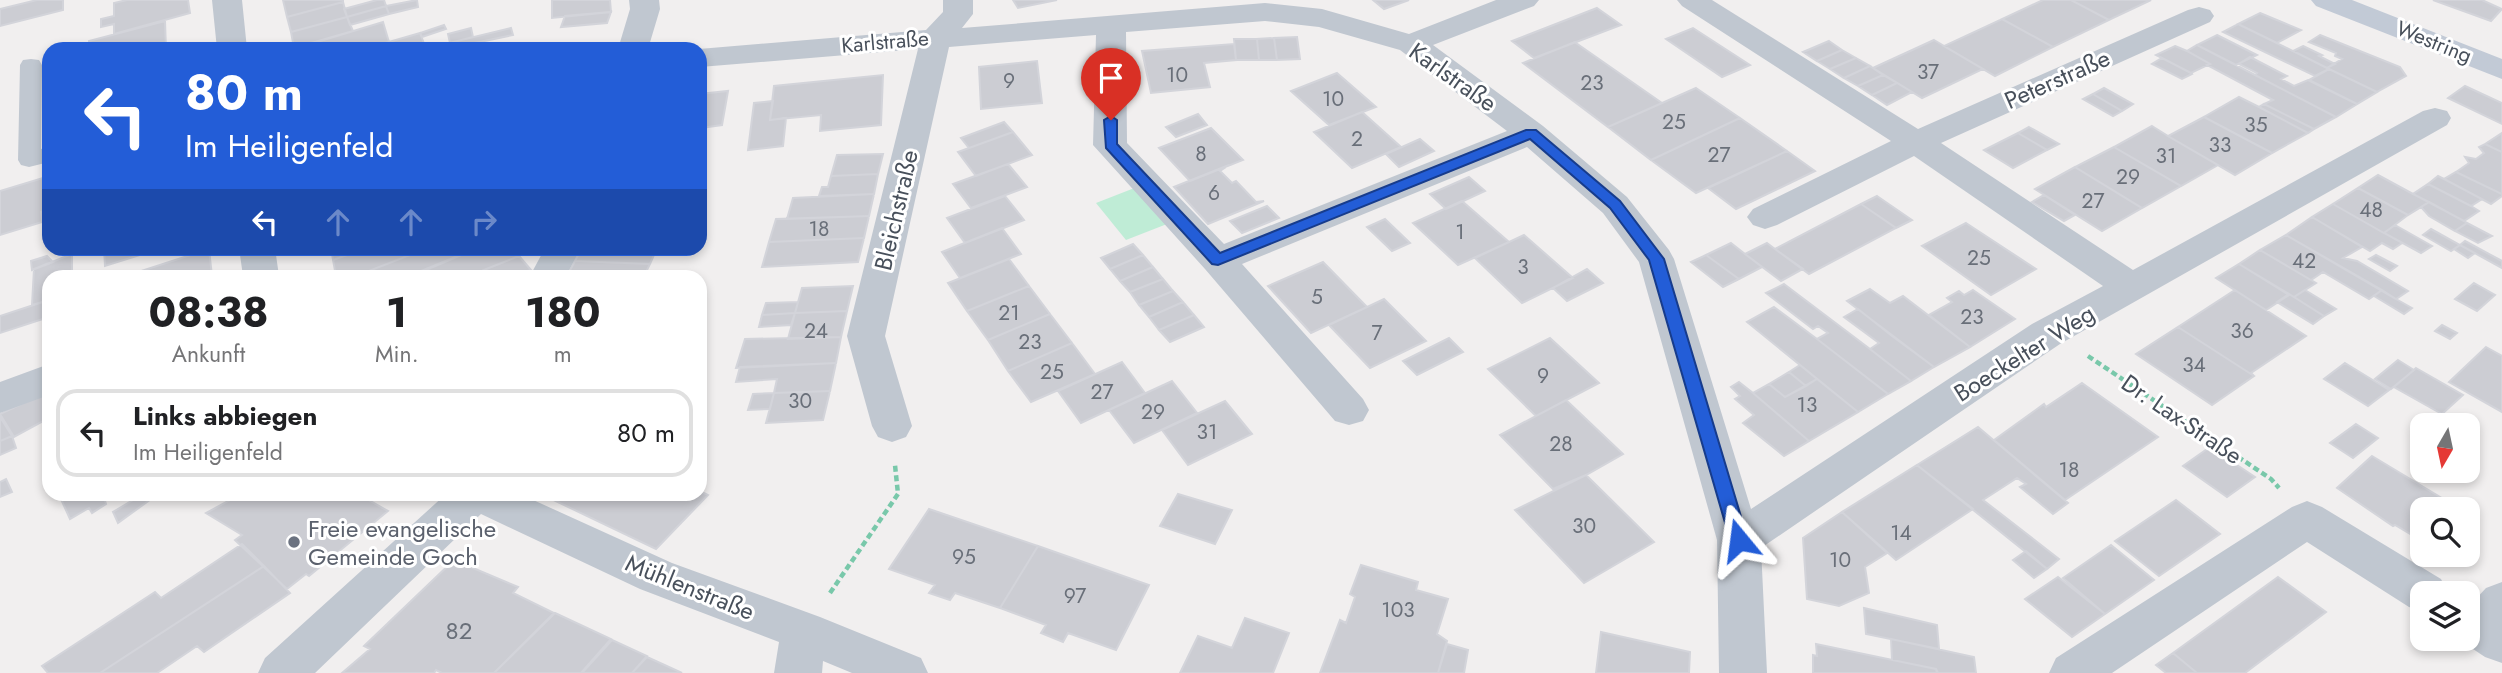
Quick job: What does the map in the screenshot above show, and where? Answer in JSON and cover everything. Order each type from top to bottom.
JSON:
[{"type":"main road","name":"Westring","points":[[2326,0],[2502,70]]},
{"type":"street","points":[[227,0],[231,42]]},
{"type":"street","points":[[635,42],[645,9],[644,0]]},
{"type":"street","name":"Bleichstraße","points":[[891,426],[866,335],[936,38],[958,14],[958,0]]},
{"type":"street","points":[[1411,44],[1441,30],[1524,0]]},
{"type":"street","points":[[1692,0],[1916,142],[2132,287]]},
{"type":"street","name":"Karlstraße","points":[[707,57],[1111,23],[1154,10],[1277,13],[1322,18],[1411,44],[1531,133],[1615,205],[1656,259],[1739,540]]},
{"type":"street","name":"Peterstraße","points":[[1765,217],[1916,142],[2199,16]]},
{"type":"street","points":[[1111,23],[1110,145],[1218,260],[1349,410]]},
{"type":"street","name":"Boeckelter Weg","points":[[1739,540],[2046,334],[2435,118]]},
{"type":"street","points":[[1218,260],[1531,133]]},
{"type":"street","points":[[0,398],[42,382]]},
{"type":"street","points":[[282,673],[469,501]]},
{"type":"street","name":"Mühlenstraße","points":[[492,501],[656,576],[801,652],[904,673]]},
{"type":"street","points":[[2073,673],[2306,519],[2410,584]]},
{"type":"street","points":[[1739,540],[1743,673]]},
{"type":"lane","points":[[31,65],[29,160],[42,156]]},
{"type":"path","name":"Dr. Lax-Straße","points":[[2046,334],[2089,356],[2271,479],[2306,519]]},
{"type":"path","points":[[801,652],[898,494],[891,426]]},
{"type":"green space","points":[[1137,187],[1167,224],[1126,240],[1096,203]]},
{"type":"building","points":[[37,0],[63,0],[63,10],[0,26],[0,9]]},
{"type":"building","points":[[127,0],[188,0],[190,13],[114,34],[114,24],[101,27],[101,19],[114,16],[114,3]]},
{"type":"building","points":[[283,0],[343,0],[343,2],[287,17]]},
{"type":"building","points":[[384,0],[386,6],[347,17],[344,9]]},
{"type":"building","points":[[417,0],[418,7],[389,14],[386,6]]},
{"type":"building","points":[[552,0],[610,0],[611,12],[552,18]]},
{"type":"building","points":[[1013,0],[1057,0],[1018,8]]},
{"type":"building","points":[[1373,0],[1409,0],[1384,9]]},
{"type":"building","points":[[2043,0],[2071,0],[2109,20],[2053,47],[2002,19]]},
{"type":"building","points":[[2071,0],[2151,0],[2109,20]]},
{"type":"building","points":[[2433,0],[2482,0],[2502,9],[2491,21]]},
{"type":"building","points":[[343,2],[347,17],[291,32],[287,17]]},
{"type":"building","points":[[386,6],[389,14],[350,25],[347,17]]},
{"type":"building","points":[[1597,8],[1621,25],[1534,58],[1512,41]]},
{"type":"building","points":[[611,12],[607,23],[561,27],[565,16]]},
{"type":"building","points":[[2260,13],[2301,30],[2277,43],[2238,24]]},
{"type":"building","points":[[347,17],[353,31],[315,42],[293,42],[291,32]]},
{"type":"building","points":[[2002,19],[2053,47],[1995,76],[1944,46]]},
{"type":"building","points":[[165,21],[166,42],[89,41]]},
{"type":"building","points":[[383,22],[389,42],[317,42]]},
{"type":"building","points":[[2238,24],[2329,69],[2315,76],[2223,32]]},
{"type":"building","points":[[444,25],[446,29],[422,37],[420,33]]},
{"type":"building","points":[[471,28],[473,37],[450,42],[448,34]]},
{"type":"building","points":[[511,28],[513,35],[480,42],[453,42]]},
{"type":"building","points":[[1693,28],[1750,65],[1722,77],[1666,39]]},
{"type":"building","points":[[420,33],[423,42],[389,42]]},
{"type":"building","points":[[2217,35],[2257,55],[2236,65],[2197,45]]},
{"type":"building","points":[[2320,35],[2400,67],[2406,76],[2377,92],[2327,68],[2342,59],[2335,56],[2336,53],[2309,42]]},
{"type":"building","points":[[1297,37],[1300,59],[1277,60],[1274,38]]},
{"type":"building","points":[[1274,38],[1277,60],[1259,60],[1257,39]]},
{"type":"building","points":[[1234,39],[1257,39],[1259,60],[1236,60]]},
{"type":"building","points":[[1934,40],[1983,69],[1922,98],[1873,68]]},
{"type":"building","points":[[1829,41],[1842,50],[1817,61],[1803,52]]},
{"type":"building","points":[[1575,42],[1662,103],[1608,127],[1523,63]]},
{"type":"building","points":[[1234,44],[1236,60],[1204,63],[1210,87],[1151,93],[1142,51]]},
{"type":"building","points":[[2197,45],[2336,117],[2314,129],[2264,104],[2273,100],[2207,65],[2210,64],[2187,51]]},
{"type":"building","points":[[2175,46],[2210,64],[2191,73],[2156,55]]},
{"type":"building","points":[[2303,46],[2335,64],[2327,68],[2293,51]]},
{"type":"building","points":[[1842,50],[1856,58],[1830,69],[1817,61]]},
{"type":"building","points":[[2250,57],[2287,76],[2281,79],[2294,86],[2308,80],[2357,104],[2336,117],[2239,64]]},
{"type":"building","points":[[1856,58],[1870,66],[1844,78],[1830,69]]},
{"type":"building","points":[[2162,58],[2192,74],[2182,79],[2152,64]]},
{"type":"building","points":[[1037,61],[1042,103],[981,109],[979,67]]},
{"type":"building","points":[[1870,66],[1883,75],[1858,86],[1844,78]]},
{"type":"building","points":[[2329,69],[2377,92],[2357,104],[2309,80]]},
{"type":"building","points":[[1337,73],[1376,107],[1329,125],[1291,91]]},
{"type":"building","points":[[883,75],[881,125],[820,131],[821,115],[770,120],[774,86]]},
{"type":"building","points":[[1883,75],[1897,83],[1872,95],[1858,86]]},
{"type":"building","points":[[1897,83],[1912,92],[1887,105],[1872,95]]},
{"type":"building","points":[[2465,86],[2502,103],[2502,124],[2448,98]]},
{"type":"building","points":[[1696,88],[1740,118],[1651,160],[1608,127]]},
{"type":"building","points":[[2104,88],[2133,104],[2122,111],[2093,94]]},
{"type":"building","points":[[728,91],[722,125],[707,127],[707,93]]},
{"type":"building","points":[[2093,94],[2122,111],[2113,116],[2083,99]]},
{"type":"building","points":[[2239,97],[2308,133],[2272,153],[2204,117]]},
{"type":"building","points":[[773,101],[770,120],[786,118],[783,146],[748,150],[754,103]]},
{"type":"building","points":[[2264,104],[2314,129],[2308,133],[2259,107]]},
{"type":"building","points":[[1362,112],[1401,147],[1352,168],[1314,132]]},
{"type":"building","points":[[1198,114],[1207,125],[1176,137],[1166,127]]},
{"type":"building","points":[[2204,117],[2272,153],[2235,175],[2168,136]]},
{"type":"building","points":[[1740,118],[1787,151],[1696,193],[1651,160]]},
{"type":"building","points":[[1004,122],[1013,132],[969,148],[961,138]]},
{"type":"building","points":[[2152,126],[2218,165],[2181,186],[2114,147]]},
{"type":"building","points":[[2029,127],[2059,144],[2047,150],[2018,133]]},
{"type":"building","points":[[1211,128],[1243,160],[1190,181],[1159,148]]},
{"type":"building","points":[[1013,132],[1032,155],[976,176],[958,152]]},
{"type":"building","points":[[2018,133],[2047,150],[2013,168],[1984,150]]},
{"type":"building","points":[[2502,133],[2502,152],[2485,144]]},
{"type":"building","points":[[1420,139],[1434,151],[1399,167],[1386,154]]},
{"type":"building","points":[[2485,144],[2502,152],[2502,194],[2456,172],[2469,163],[2465,157],[2476,159],[2484,153],[2479,147]]},
{"type":"building","points":[[2114,147],[2181,186],[2142,208],[2075,167]]},
{"type":"building","points":[[1787,151],[1815,171],[1736,209],[1708,188]]},
{"type":"building","points":[[883,154],[878,174],[831,176],[837,155]]},
{"type":"building","points":[[1008,164],[1027,187],[971,208],[953,184]]},
{"type":"building","points":[[1229,165],[1220,171],[1232,183],[1236,181],[1256,202],[1264,201],[1208,224],[1174,187]]},
{"type":"building","points":[[2075,167],[2142,208],[2102,231],[2035,189]]},
{"type":"building","points":[[2456,172],[2502,196],[2491,204],[2444,179]]},
{"type":"building","points":[[878,174],[874,194],[819,196],[822,187],[828,187],[831,176]]},
{"type":"building","points":[[2378,175],[2429,202],[2408,215],[2358,188]]},
{"type":"building","points":[[2438,176],[2482,199],[2471,206],[2428,184]]},
{"type":"building","points":[[1469,177],[1485,191],[1446,209],[1430,194]]},
{"type":"building","points":[[42,178],[42,222],[0,235],[0,191]]},
{"type":"building","points":[[2428,184],[2479,211],[2464,221],[2413,194]]},
{"type":"building","points":[[2358,188],[2408,215],[2384,233],[2333,204]]},
{"type":"building","points":[[874,194],[869,216],[787,219],[793,198]]},
{"type":"building","points":[[2044,195],[2075,215],[2064,221],[2032,202]]},
{"type":"building","points":[[1005,196],[1024,220],[965,243],[947,218]]},
{"type":"building","points":[[1877,196],[1912,220],[1896,228],[1861,204]]},
{"type":"building","points":[[1462,201],[1509,242],[1458,265],[1413,223]]},
{"type":"building","points":[[2429,202],[2467,223],[2455,231],[2429,216],[2421,207]]},
{"type":"building","points":[[1861,204],[1896,228],[1809,274],[1775,249]]},
{"type":"building","points":[[2333,204],[2402,243],[2393,249],[2382,243],[2370,251],[2312,217]]},
{"type":"building","points":[[1267,206],[1279,218],[1242,233],[1230,221]]},
{"type":"building","points":[[869,216],[864,238],[769,242],[776,219]]},
{"type":"building","points":[[2312,217],[2362,247],[2343,258],[2357,261],[2408,291],[2396,299],[2286,235]]},
{"type":"building","points":[[1385,219],[1410,243],[1392,251],[1367,227]]},
{"type":"building","points":[[1966,223],[2036,269],[1991,295],[1922,246]]},
{"type":"building","points":[[2467,223],[2492,236],[2478,243],[2455,231]]},
{"type":"building","points":[[2395,225],[2432,246],[2421,253],[2384,233]]},
{"type":"building","points":[[1002,228],[1021,254],[960,278],[942,252]]},
{"type":"building","points":[[2431,229],[2460,245],[2451,251],[2423,235]]},
{"type":"building","points":[[1524,235],[1573,278],[1522,303],[1475,258]]},
{"type":"building","points":[[2286,235],[2382,290],[2369,299],[2323,272],[2311,280],[2260,250]]},
{"type":"building","points":[[864,238],[858,262],[762,267],[769,242]]},
{"type":"building","points":[[2465,241],[2502,261],[2502,268],[2460,245]]},
{"type":"building","points":[[1731,243],[1762,267],[1739,279],[1706,255]]},
{"type":"building","points":[[1767,243],[1803,269],[1781,281],[1745,254]]},
{"type":"building","points":[[1133,244],[1143,255],[1110,269],[1101,258]]},
{"type":"building","points":[[2460,245],[2475,253],[2468,258],[2454,249]]},
{"type":"building","points":[[2260,250],[2316,283],[2294,297],[2239,264]]},
{"type":"building","points":[[1143,255],[1153,267],[1120,281],[1110,269]]},
{"type":"building","points":[[1706,255],[1739,279],[1723,287],[1691,262]]},
{"type":"building","points":[[2376,255],[2397,266],[2390,271],[2369,259]]},
{"type":"building","points":[[47,256],[53,262],[32,270],[31,261]]},
{"type":"building","points":[[72,256],[72,270],[42,270],[42,302],[32,305],[34,269]]},
{"type":"building","points":[[104,256],[137,256],[105,266]]},
{"type":"building","points":[[187,256],[210,256],[211,270],[144,270]]},
{"type":"building","points":[[344,256],[407,256],[371,270],[335,270],[333,260]]},
{"type":"building","points":[[407,256],[458,256],[424,270],[371,270]]},
{"type":"building","points":[[459,256],[519,256],[484,270],[426,270]]},
{"type":"building","points":[[519,256],[531,270],[484,270]]},
{"type":"building","points":[[578,256],[654,256],[650,264],[575,261]]},
{"type":"building","points":[[1009,259],[1029,286],[967,311],[948,283]]},
{"type":"building","points":[[575,261],[650,264],[647,270],[570,270]]},
{"type":"building","points":[[1323,262],[1367,307],[1311,333],[1268,286]]},
{"type":"building","points":[[2239,264],[2289,295],[2266,310],[2216,278]]},
{"type":"building","points":[[1153,267],[1163,279],[1130,292],[1120,281]]},
{"type":"building","points":[[1587,269],[1603,283],[1567,301],[1553,288]]},
{"type":"building","points":[[1163,279],[1173,291],[1139,305],[1130,292]]},
{"type":"building","points":[[2474,283],[2495,295],[2477,311],[2455,299]]},
{"type":"building","points":[[1784,284],[1911,381],[1888,394],[1817,339],[1828,333],[1818,326],[1813,329],[1766,293]]},
{"type":"building","points":[[853,286],[847,311],[795,313],[802,288]]},
{"type":"building","points":[[1029,286],[1050,314],[988,340],[967,311]]},
{"type":"building","points":[[1870,289],[1890,303],[1903,296],[1970,347],[1934,367],[1847,301]]},
{"type":"building","points":[[1973,290],[2015,319],[1970,347],[1929,315],[1952,302],[1947,298],[1959,291],[1964,295]]},
{"type":"building","points":[[2235,290],[2306,336],[2251,373],[2254,376],[2178,327]]},
{"type":"building","points":[[2305,290],[2336,309],[2324,316],[2294,297]]},
{"type":"building","points":[[2382,290],[2412,308],[2404,314],[2374,296]]},
{"type":"building","points":[[1173,291],[1183,302],[1149,317],[1139,305]]},
{"type":"building","points":[[2289,294],[2324,316],[2313,324],[2277,302]]},
{"type":"building","points":[[1384,299],[1426,341],[1370,368],[1329,325]]},
{"type":"building","points":[[42,302],[42,319],[0,333],[0,316]]},
{"type":"building","points":[[798,302],[795,313],[762,315],[766,303]]},
{"type":"building","points":[[1183,302],[1194,315],[1159,330],[1149,317]]},
{"type":"building","points":[[1774,307],[1888,394],[1858,412],[1747,322]]},
{"type":"building","points":[[1858,309],[1934,367],[1911,381],[1870,349],[1879,343],[1844,317]]},
{"type":"building","points":[[847,311],[841,337],[788,339],[795,313]]},
{"type":"building","points":[[795,313],[791,325],[759,327],[762,315]]},
{"type":"building","points":[[1050,314],[1072,343],[1008,371],[988,340]]},
{"type":"building","points":[[1194,315],[1204,327],[1170,342],[1159,330]]},
{"type":"building","points":[[2442,325],[2457,333],[2450,339],[2435,331]]},
{"type":"building","points":[[2178,327],[2254,376],[2212,405],[2136,354]]},
{"type":"building","points":[[841,337],[836,363],[736,368],[745,339]]},
{"type":"building","points":[[1449,338],[1463,352],[1417,375],[1403,361]]},
{"type":"building","points":[[1550,338],[1599,383],[1536,416],[1488,369]]},
{"type":"building","points":[[1072,343],[1095,374],[1031,402],[1008,371]]},
{"type":"building","points":[[2486,347],[2502,356],[2502,412],[2449,382]]},
{"type":"building","points":[[2398,360],[2414,370],[2391,389],[2375,379]]},
{"type":"building","points":[[1122,362],[1145,393],[1081,423],[1058,391]]},
{"type":"building","points":[[836,363],[830,391],[774,393],[777,379],[736,382],[740,367]]},
{"type":"building","points":[[2345,363],[2389,390],[2368,406],[2324,379]]},
{"type":"building","points":[[1800,365],[1817,379],[1806,386],[1789,372]]},
{"type":"building","points":[[2416,368],[2463,395],[2440,413],[2394,387]]},
{"type":"building","points":[[1789,372],[1806,386],[1785,397],[1769,384]]},
{"type":"building","points":[[1817,379],[1858,412],[1809,441],[1753,393],[1769,384],[1785,397]]},
{"type":"building","points":[[1172,381],[1197,413],[1134,443],[1109,410]]},
{"type":"building","points":[[1739,382],[1809,441],[1784,456],[1743,423],[1754,415],[1735,399],[1740,396],[1731,387]]},
{"type":"building","points":[[2082,383],[2158,437],[2065,500],[1994,440],[2044,404],[2046,407]]},
{"type":"building","points":[[830,391],[823,420],[766,423],[774,393]]},
{"type":"building","points":[[774,393],[770,409],[748,410],[753,394]]},
{"type":"building","points":[[42,394],[42,422],[14,437],[0,414]]},
{"type":"building","points":[[1566,400],[1623,454],[1586,475],[1553,489],[1500,435]]},
{"type":"building","points":[[1225,401],[1252,434],[1188,465],[1162,430]]},
{"type":"building","points":[[0,417],[12,436],[0,441]]},
{"type":"building","points":[[2356,424],[2378,438],[2353,458],[2330,443]]},
{"type":"building","points":[[1978,427],[2068,503],[2053,514],[2020,487],[2026,484],[2017,478],[1983,500],[2059,559],[2047,569],[1917,465]]},
{"type":"building","points":[[12,436],[16,448],[0,455],[0,441]]},
{"type":"building","points":[[2210,447],[2255,477],[2227,497],[2183,466]]},
{"type":"building","points":[[2372,456],[2410,479],[2410,483],[2417,483],[2440,497],[2410,497],[2410,534],[2393,526],[2337,488]]},
{"type":"building","points":[[1917,465],[1973,509],[1896,560],[1842,512]]},
{"type":"building","points":[[1586,475],[1654,542],[1584,583],[1515,510]]},
{"type":"building","points":[[6,479],[12,492],[0,497],[0,482]]},
{"type":"building","points":[[1178,494],[1232,510],[1215,544],[1160,526]]},
{"type":"building","points":[[2176,500],[2220,534],[2159,576],[2115,541]]},
{"type":"building","points":[[62,501],[105,501],[106,504],[92,513],[89,508],[70,519]]},
{"type":"building","points":[[131,501],[148,501],[118,523],[113,512]]},
{"type":"building","name":"Freie evangelische Gemeinde Goch","points":[[228,501],[370,501],[388,511],[309,576],[306,574],[287,589],[235,540],[242,535],[206,513]]},
{"type":"building","points":[[556,501],[702,501],[656,549]]},
{"type":"building","points":[[929,509],[1038,546],[1000,608],[955,593],[950,600],[929,593],[935,585],[889,569]]},
{"type":"building","points":[[1842,512],[1887,553],[1865,567],[1869,593],[1839,606],[1807,599],[1803,538]]},
{"type":"building","points":[[242,544],[264,566],[100,673],[48,673],[42,666],[155,592],[161,598]]},
{"type":"building","points":[[2111,545],[2154,580],[2105,614],[2063,578]]},
{"type":"building","points":[[1038,546],[1149,585],[1116,650],[1068,633],[1063,642],[1041,633],[1046,625],[1000,608]]},
{"type":"building","points":[[2026,551],[2047,569],[2034,578],[2013,560]]},
{"type":"building","points":[[454,560],[518,587],[513,593],[554,613],[494,673],[442,673],[436,670],[434,673],[342,673],[370,649],[364,646]]},
{"type":"building","points":[[1361,565],[1418,582],[1416,590],[1448,599],[1437,634],[1447,641],[1438,673],[1320,673],[1340,620],[1346,623],[1355,597],[1350,594]]},
{"type":"building","points":[[264,566],[290,593],[204,652],[197,646],[157,673],[100,673]]},
{"type":"building","points":[[2058,577],[2105,614],[2072,637],[2025,599]]},
{"type":"building","points":[[2278,577],[2326,612],[2245,673],[2197,673],[2173,653]]},
{"type":"building","points":[[1864,608],[1937,625],[1939,649],[1866,634]]},
{"type":"building","points":[[555,613],[611,639],[581,673],[494,673]]},
{"type":"building","points":[[1245,618],[1289,633],[1273,673],[1180,673],[1198,636],[1232,648]]},
{"type":"building","points":[[1601,632],[1690,652],[1689,673],[1596,673]]},
{"type":"building","points":[[1891,639],[1974,657],[1976,673],[1938,673],[1936,669],[1892,660]]},
{"type":"building","points":[[612,640],[647,656],[632,673],[582,673]]},
{"type":"building","points":[[1447,644],[1468,650],[1464,673],[1438,673]]},
{"type":"building","points":[[1816,644],[1936,669],[1937,673],[1813,673],[1813,655],[1817,656]]},
{"type":"building","points":[[2173,653],[2197,673],[2166,673],[2156,665]]},
{"type":"building","points":[[647,657],[682,673],[632,673]]},
{"type":"place","name":"Freie evangelische Gemeinde Goch","points":[[294,542]]},
{"type":"route","points":[[1111,120],[1110,145],[1218,260],[1531,133],[1615,205],[1656,259],[1739,540]]}]
